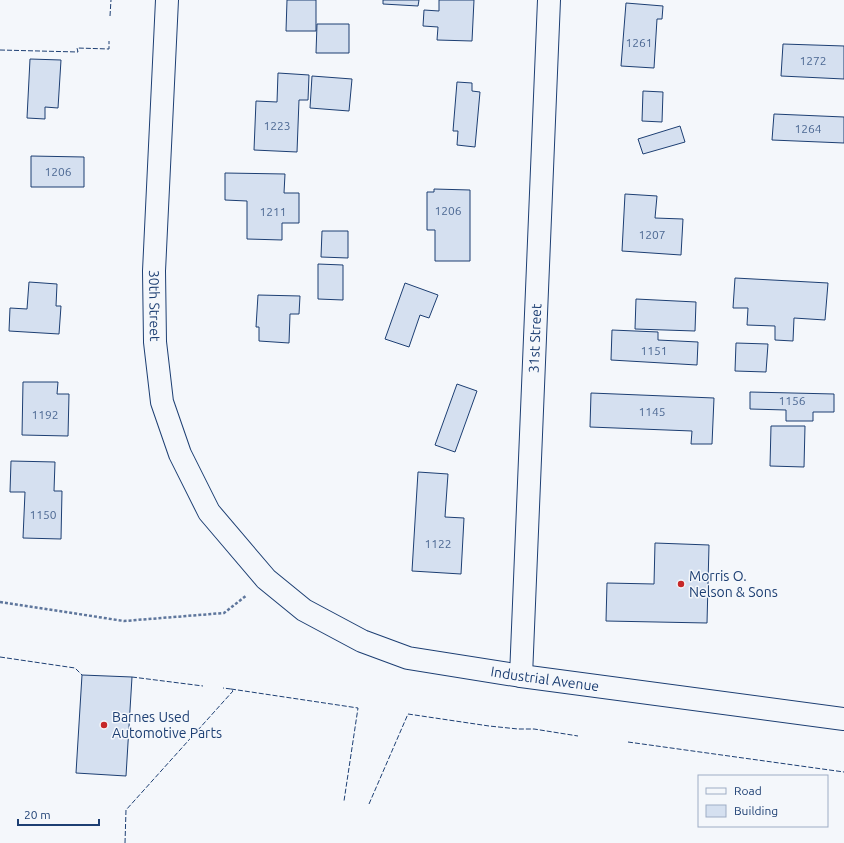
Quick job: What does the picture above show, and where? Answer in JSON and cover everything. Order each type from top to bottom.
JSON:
[{"type":"street","name":"30th Street","points":[[167,0],[154,271],[155,342],[162,402],[180,454],[209,512],[266,580]]},
{"type":"street","name":"31st Street","points":[[521,676],[549,0]]},
{"type":"street","name":"Industrial Avenue","points":[[266,580],[304,610],[362,641],[408,658],[521,676],[844,719]]},
{"type":"path","points":[[0,602],[124,621],[224,613],[266,580]]},
{"type":"building","points":[[287,0],[316,0],[316,31],[286,31]]},
{"type":"building","points":[[383,0],[419,0],[418,6],[383,4]]},
{"type":"building","points":[[439,0],[474,0],[472,41],[437,40],[438,27],[423,26],[424,10],[439,11]]},
{"type":"building","points":[[626,3],[663,6],[662,19],[657,19],[654,68],[621,66]]},
{"type":"building","points":[[317,24],[349,24],[349,53],[316,53]]},
{"type":"building","points":[[783,44],[844,46],[844,79],[781,76]]},
{"type":"building","points":[[30,59],[61,60],[58,108],[45,107],[45,119],[27,118]]},
{"type":"building","points":[[278,73],[309,75],[308,100],[299,100],[297,152],[254,150],[256,101],[277,102]]},
{"type":"building","points":[[312,76],[352,79],[349,111],[310,108]]},
{"type":"building","points":[[457,82],[472,83],[472,91],[480,92],[475,147],[457,145],[458,131],[453,131]]},
{"type":"building","points":[[643,91],[663,92],[662,122],[642,121]]},
{"type":"building","points":[[774,114],[844,117],[844,143],[772,140]]},
{"type":"building","points":[[680,126],[685,142],[643,154],[638,139]]},
{"type":"building","points":[[31,156],[84,157],[84,187],[31,187]]},
{"type":"building","points":[[225,173],[285,174],[284,193],[299,193],[299,223],[282,223],[282,240],[247,239],[247,201],[225,200]]},
{"type":"building","points":[[434,189],[470,190],[470,261],[435,261],[435,230],[427,230],[427,192],[434,192]]},
{"type":"building","points":[[625,194],[657,196],[655,218],[683,219],[681,255],[622,251]]},
{"type":"building","points":[[322,231],[348,231],[348,258],[321,257]]},
{"type":"building","points":[[318,264],[343,265],[343,300],[318,299]]},
{"type":"building","points":[[735,278],[828,283],[825,320],[794,318],[793,341],[775,340],[775,326],[747,325],[748,308],[733,308]]},
{"type":"building","points":[[29,282],[57,284],[56,306],[61,306],[59,334],[9,331],[10,308],[27,309]]},
{"type":"building","points":[[405,283],[438,295],[429,318],[420,315],[409,347],[385,339]]},
{"type":"building","points":[[258,295],[300,296],[299,314],[290,314],[289,343],[259,341],[259,327],[256,327]]},
{"type":"building","points":[[636,299],[696,302],[695,331],[635,329]]},
{"type":"building","points":[[612,330],[658,332],[658,340],[698,342],[697,365],[611,360]]},
{"type":"building","points":[[736,343],[768,344],[766,372],[735,371]]},
{"type":"building","points":[[23,382],[58,382],[57,394],[69,394],[68,436],[22,435]]},
{"type":"building","points":[[457,384],[477,391],[455,452],[435,445]]},
{"type":"building","points":[[750,392],[834,394],[834,412],[813,412],[813,421],[786,421],[786,410],[750,409]]},
{"type":"building","points":[[591,393],[714,398],[712,444],[691,444],[692,431],[590,427]]},
{"type":"building","points":[[771,426],[805,426],[804,467],[770,466]]},
{"type":"building","points":[[11,461],[55,462],[54,491],[62,491],[61,539],[23,538],[25,492],[10,492]]},
{"type":"building","points":[[418,472],[448,474],[445,517],[464,518],[461,574],[412,571]]},
{"type":"building","name":"Morris O. Nelson & Sons","points":[[655,543],[709,545],[707,623],[606,621],[607,583],[654,584]]},
{"type":"building","name":"Barnes Used Automotive Parts","points":[[82,675],[132,677],[126,776],[76,773]]},
{"type":"fence","points":[[110,16],[111,0]]},
{"type":"fence","points":[[0,50],[78,52],[77,48],[109,49],[109,41]]},
{"type":"fence","points":[[0,657],[75,668],[82,675]]},
{"type":"fence","points":[[132,677],[203,686]]},
{"type":"fence","points":[[125,843],[126,810],[233,691],[231,689],[223,688]]},
{"type":"fence","points":[[231,689],[358,708],[344,801]]},
{"type":"fence","points":[[369,804],[408,714],[489,726],[534,729],[578,736]]},
{"type":"fence","points":[[628,742],[844,772]]},
{"type":"place","name":"Morris O. Nelson & Sons","points":[[681,584]]},
{"type":"place","name":"Barnes Used Automotive Parts","points":[[104,725]]}]
